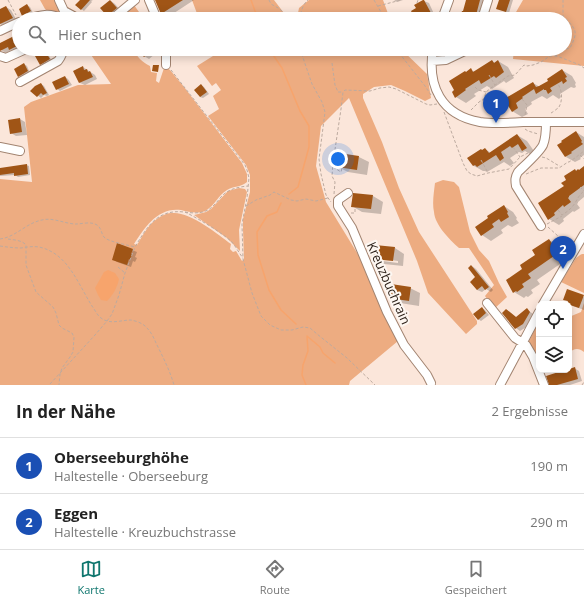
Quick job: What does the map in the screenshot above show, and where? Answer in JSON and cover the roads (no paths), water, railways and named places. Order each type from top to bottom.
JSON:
[{"type":"street","points":[[59,0],[66,12]]},
{"type":"street","points":[[120,12],[135,0]]},
{"type":"street","points":[[149,0],[154,12]]},
{"type":"street","points":[[445,12],[449,0]]},
{"type":"street","points":[[484,12],[488,0]]},
{"type":"street","points":[[0,31],[12,23]]},
{"type":"street","points":[[0,56],[6,58],[12,55]]},
{"type":"street","points":[[20,82],[58,61],[61,56]]},
{"type":"street","points":[[166,56],[166,66]]},
{"type":"street","points":[[433,56],[433,77],[437,93],[445,104],[461,116],[481,122],[584,122]]},
{"type":"street","points":[[432,61],[446,60],[454,56]]},
{"type":"street","points":[[541,226],[516,186],[515,180],[518,172],[540,150],[545,136],[546,122]]},
{"type":"street","points":[[0,147],[20,151]]},
{"type":"street","name":"Kreuzbuchrain","points":[[348,193],[335,203],[352,228],[387,312],[404,345],[427,375],[431,384]]},
{"type":"street","points":[[545,301],[583,238]]},
{"type":"street","points":[[487,303],[516,338],[526,345],[533,357],[544,385]]},
{"type":"street","points":[[500,385],[536,318]]},
{"type":"waterway","points":[[251,0],[255,12]]},
{"type":"waterway","points":[[274,56],[282,68],[300,111],[309,126],[309,147],[298,187],[289,194]]},
{"type":"waterway","points":[[281,203],[277,212],[267,216],[257,232],[258,255],[269,290],[281,310],[296,324]]},
{"type":"waterway","points":[[307,336],[335,363]]},
{"type":"waterway","points":[[306,385],[302,375],[303,365],[308,351],[307,336]]},
{"type":"place","name":"Oberseeburghöhe","points":[[496,123]]},
{"type":"place","name":"Eggen","points":[[563,269]]}]
